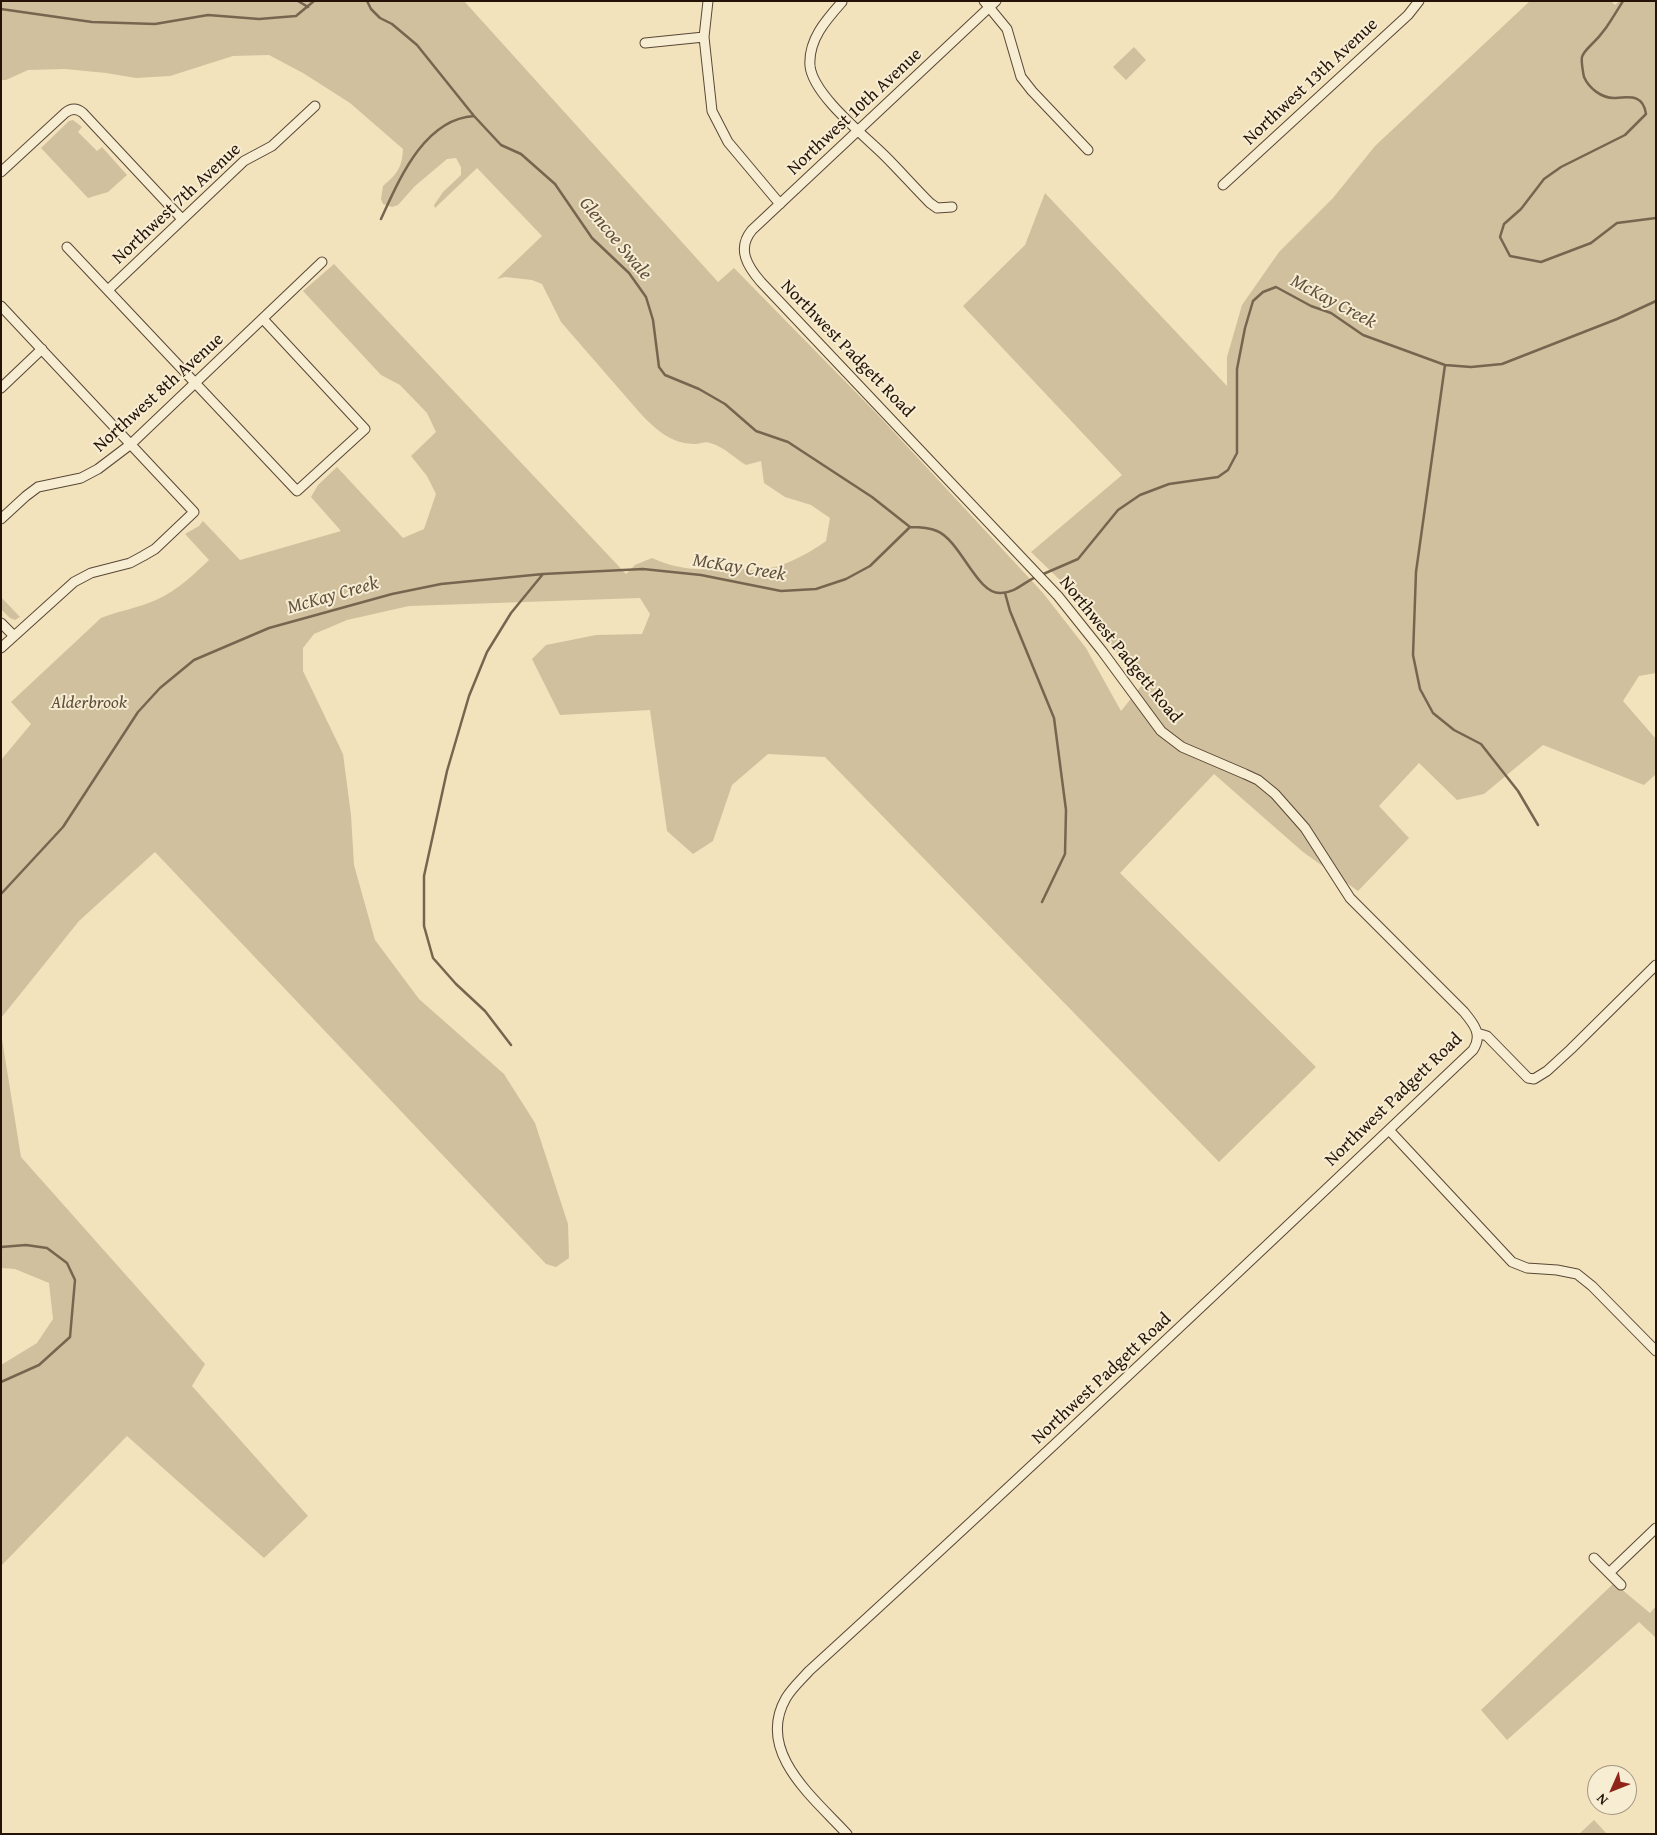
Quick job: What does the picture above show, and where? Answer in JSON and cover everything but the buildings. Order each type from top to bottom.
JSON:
[{"type":"street","points":[[708,1],[704,37],[712,111],[728,142],[780,204]]},
{"type":"street","name":"Northwest 13th Avenue","points":[[1224,185],[1408,15],[1419,1]]},
{"type":"street","points":[[842,2],[817,34],[812,49],[810,66],[815,82],[858,131],[934,206],[944,209],[952,207]]},
{"type":"street","points":[[990,3],[1007,29],[1021,77],[1088,150]]},
{"type":"street","name":"Northwest 10th Avenue","points":[[744,250],[745,239],[748,234],[990,3]]},
{"type":"street","points":[[645,43],[704,37]]},
{"type":"street","name":"Northwest 7th Avenue","points":[[108,290],[244,161],[272,146],[315,106]]},
{"type":"street","points":[[1,172],[65,113],[73,109],[83,113],[182,219]]},
{"type":"street","points":[[67,247],[196,382],[296,491],[365,429],[263,319]]},
{"type":"street","name":"Northwest Padgett Road","points":[[744,250],[749,267],[761,282],[1058,596],[1102,651],[1161,731],[1194,753],[1258,780],[1284,803],[1314,840],[1350,898],[1464,1012],[1472,1021],[1477,1033],[1477,1045],[1473,1050],[1112,1392],[808,1671],[793,1688],[784,1702],[779,1721],[779,1744],[784,1759],[795,1776],[847,1834]]},
{"type":"street","name":"Northwest 8th Avenue","points":[[1,519],[38,487],[81,478],[98,469],[131,444],[322,262]]},
{"type":"street","points":[[1,306],[194,512],[155,549],[130,562],[91,573],[74,582],[1,648]]},
{"type":"street","points":[[1,388],[42,349]]},
{"type":"street","points":[[1,623],[14,636]]},
{"type":"street","points":[[1477,1033],[1487,1036],[1528,1078],[1534,1079],[1547,1071],[1577,1043],[1656,964]]},
{"type":"street","points":[[1389,1130],[1512,1262],[1527,1268],[1557,1270],[1577,1274],[1592,1286],[1656,1351]]},
{"type":"street","points":[[1609,1573],[1656,1528]]},
{"type":"street","points":[[1594,1558],[1621,1585]]},
{"type":"green space","name":"Alderbrook","points":[[1,1],[464,1],[718,282],[734,268],[879,416],[1043,593],[1086,648],[1121,711],[1142,685],[1062,582],[1031,552],[1122,475],[963,306],[1025,245],[1045,193],[1227,386],[1227,357],[1242,305],[1279,252],[1333,198],[1375,146],[1530,1],[1611,1],[1615,5],[1619,1],[1656,1],[1656,673],[1639,676],[1623,701],[1656,739],[1656,774],[1644,785],[1543,745],[1484,794],[1457,800],[1419,763],[1379,806],[1409,838],[1358,891],[1303,852],[1214,774],[1120,873],[1316,1067],[1219,1162],[825,757],[768,754],[732,785],[713,841],[693,854],[667,831],[650,710],[560,715],[532,659],[546,645],[596,635],[642,634],[650,614],[640,598],[409,606],[347,620],[314,634],[303,648],[303,671],[343,754],[351,815],[354,865],[375,940],[419,999],[504,1074],[535,1123],[568,1224],[569,1258],[556,1267],[546,1264],[155,852],[79,921],[1,1018],[1,760],[31,724],[11,702],[101,618],[164,596],[184,582],[209,560],[185,534],[199,526],[203,521],[240,560],[341,531],[311,497],[318,485],[337,467],[403,538],[424,529],[436,494],[427,476],[411,456],[436,432],[427,413],[400,385],[381,375],[303,291],[334,264],[626,574],[635,565],[652,558],[672,565],[694,569],[711,569],[723,566],[750,570],[770,568],[790,562],[826,541],[830,518],[811,505],[785,497],[764,483],[761,461],[746,465],[715,445],[707,442],[686,443],[664,434],[640,413],[561,322],[542,284],[532,280],[505,277],[497,279],[542,236],[477,168],[435,208],[434,205],[443,192],[461,175],[461,167],[456,158],[447,159],[415,186],[398,205],[392,207],[383,204],[381,199],[383,186],[398,170],[403,149],[350,103],[303,73],[269,55],[233,56],[170,76],[136,78],[65,69],[28,70],[6,80],[1,80]]},
{"type":"green space","points":[[1134,47],[1146,60],[1126,80],[1113,67]]},
{"type":"green space","points":[[73,120],[82,127],[78,132],[97,151],[102,147],[127,175],[108,192],[88,198],[41,148],[69,121]]},
{"type":"green space","points":[[1,597],[20,617],[15,620],[10,618],[1,609]]},
{"type":"green space","points":[[1,1033],[21,1157],[205,1364],[192,1386],[308,1516],[264,1558],[127,1436],[1,1566],[1,1365],[37,1343],[53,1319],[49,1283],[15,1269],[1,1268]]},
{"type":"green space","points":[[1614,1583],[1650,1613],[1656,1606],[1656,1638],[1639,1622],[1507,1740],[1481,1710]]},
{"type":"green space","points":[[1594,1820],[1607,1834],[1579,1834]]},
{"type":"waterway","points":[[298,1],[308,7]]},
{"type":"waterway","name":"Glencoe Swale","points":[[1,9],[92,22],[155,24],[208,15],[259,19],[296,16],[314,1]]},
{"type":"waterway","name":"Glencoe Swale","points":[[367,1],[371,9],[380,18],[392,24],[417,45],[474,116],[501,145],[521,154],[555,184],[592,238],[629,273],[646,297],[653,320],[659,367],[665,375],[699,389],[725,404],[756,431],[788,442],[872,497],[910,527]]},
{"type":"waterway","name":"McKay Creek","points":[[1623,1],[1605,30],[1583,55],[1584,77],[1592,88],[1609,98],[1630,97],[1639,100],[1646,114],[1625,135],[1561,167],[1544,179],[1521,209],[1504,224],[1500,237],[1510,256],[1541,262],[1591,243],[1617,223],[1656,218]]},
{"type":"waterway","points":[[381,219],[405,170],[427,140],[441,128],[456,120],[474,116]]},
{"type":"waterway","name":"McKay Creek","points":[[1041,575],[1078,559],[1118,510],[1140,495],[1169,484],[1218,477],[1228,470],[1237,453],[1237,369],[1245,328],[1253,301],[1263,292],[1276,287],[1311,306],[1331,313],[1363,335],[1445,365],[1471,367],[1502,364],[1617,319],[1656,301]]},
{"type":"waterway","points":[[1445,365],[1416,572],[1413,655],[1420,689],[1433,713],[1454,730],[1481,744],[1518,791],[1538,825]]},
{"type":"waterway","name":"McKay Creek","points":[[1,894],[63,827],[138,712],[160,688],[194,660],[269,628],[392,594],[441,584],[543,574],[643,569],[701,575],[781,591],[816,589],[846,579],[870,566],[910,527],[930,529],[946,537],[984,586],[992,591],[1006,593],[1036,577]]},
{"type":"waterway","points":[[511,1045],[485,1011],[456,984],[433,958],[424,926],[424,876],[447,771],[469,696],[487,652],[511,613],[543,574]]},
{"type":"waterway","points":[[1005,593],[1010,611],[1054,718],[1066,810],[1065,854],[1042,902]]},
{"type":"waterway","name":"McKay Creek","points":[[1,1247],[26,1245],[47,1248],[67,1263],[75,1280],[70,1337],[39,1365],[1,1382]]}]
